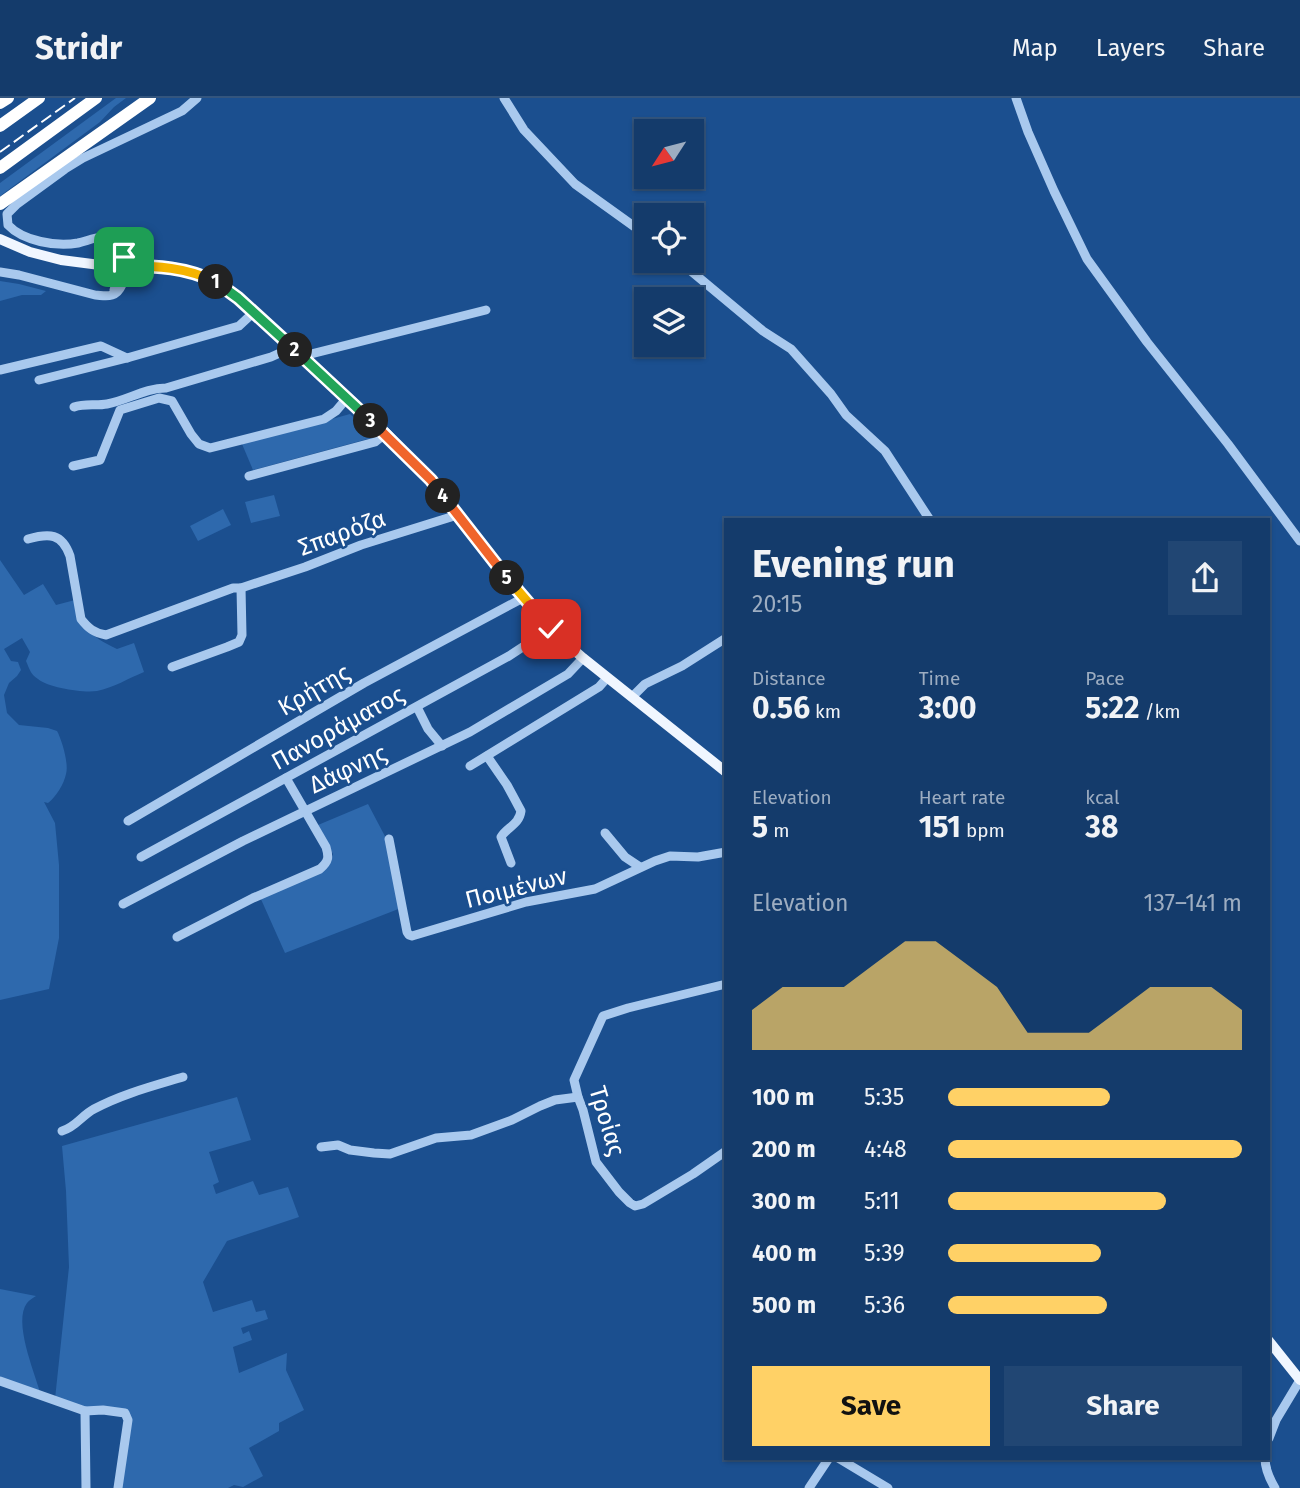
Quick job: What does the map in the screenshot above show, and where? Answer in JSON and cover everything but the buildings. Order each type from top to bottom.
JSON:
[{"type":"highway","points":[[0,103],[8,98]]},
{"type":"highway","points":[[0,127],[39,98]]},
{"type":"highway","points":[[0,168],[96,98]]},
{"type":"highway","points":[[0,204],[150,98]]},
{"type":"main road","points":[[0,239],[51,258],[120,266],[160,266],[194,273],[223,286],[386,433],[431,480],[523,598],[551,629],[583,659],[724,770]]},
{"type":"main road","points":[[1271,1349],[1300,1380]]},
{"type":"street","points":[[0,272],[95,295],[107,296],[115,289],[120,266],[117,246],[112,237],[65,245],[56,244],[18,233],[8,225],[6,217],[17,204],[65,169],[182,111],[197,98]]},
{"type":"street","points":[[505,98],[524,130],[575,184],[634,226]]},
{"type":"street","points":[[1016,98],[1028,132],[1073,233],[1096,273],[1300,541]]},
{"type":"street","points":[[693,273],[763,331],[791,349],[846,415],[885,451],[929,518]]},
{"type":"street","points":[[303,356],[486,310]]},
{"type":"street","points":[[39,380],[239,326],[254,312]]},
{"type":"street","points":[[0,370],[101,346],[127,358]]},
{"type":"street","points":[[74,407],[108,404],[151,388],[166,388],[293,348]]},
{"type":"street","points":[[73,466],[100,460],[120,410],[159,398],[172,401],[199,444],[211,448],[324,419],[336,411],[347,398]]},
{"type":"street","points":[[249,476],[375,442],[386,433]]},
{"type":"street","name":"Σπαρόζα","points":[[28,539],[43,534],[51,535],[67,547],[81,619],[87,627],[98,634],[106,635],[233,588],[241,588],[457,513]]},
{"type":"street","points":[[172,667],[239,642],[242,635],[241,588]]},
{"type":"street","name":"Κρήτης","points":[[128,821],[364,683],[523,598]]},
{"type":"street","name":"Πανοράματος","points":[[141,857],[509,656],[551,629]]},
{"type":"street","points":[[632,697],[645,684],[682,666],[724,639]]},
{"type":"street","name":"Δάφνης","points":[[123,904],[185,870],[442,746],[568,674],[583,659]]},
{"type":"street","points":[[470,766],[599,687],[607,678]]},
{"type":"street","points":[[417,707],[428,729],[442,746]]},
{"type":"street","points":[[487,756],[521,811],[518,820],[501,837],[511,863]]},
{"type":"street","points":[[177,937],[253,898],[320,869],[327,863],[329,856],[326,847],[286,778]]},
{"type":"street","points":[[606,833],[625,857],[640,867]]},
{"type":"street","name":"Ποιμένων","points":[[389,839],[407,932],[412,936],[526,902],[595,889],[670,856],[698,857],[724,852]]},
{"type":"street","name":"Τροίας","points":[[724,984],[603,1016],[574,1080],[596,1162],[619,1192],[635,1206],[643,1204],[693,1174],[724,1152]]},
{"type":"street","points":[[62,1131],[75,1126],[83,1115],[117,1098],[183,1077]]},
{"type":"street","points":[[321,1147],[338,1145],[350,1150],[390,1154],[436,1138],[471,1135],[555,1100],[578,1097]]},
{"type":"street","points":[[1270,1436],[1280,1412],[1300,1380]]},
{"type":"street","points":[[0,1381],[85,1411],[125,1413],[128,1420],[118,1488]]},
{"type":"street","points":[[85,1411],[86,1488]]},
{"type":"street","points":[[809,1488],[828,1460]]},
{"type":"street","points":[[841,1460],[888,1488]]},
{"type":"street","points":[[1265,1460],[1268,1475],[1275,1488]]},
{"type":"shaded area","points":[[116,98],[126,98],[100,122],[0,196],[0,183]]},
{"type":"shaded area","points":[[0,281],[46,291],[41,295],[22,295],[0,301]]},
{"type":"shaded area","points":[[350,414],[375,437],[253,470],[242,444]]},
{"type":"shaded area","points":[[274,495],[280,516],[251,523],[245,502]]},
{"type":"shaded area","points":[[223,509],[231,525],[198,541],[190,526]]},
{"type":"shaded area","points":[[0,560],[24,595],[43,584],[56,605],[75,600],[85,625],[99,639],[117,649],[134,643],[144,672],[97,691],[66,689],[43,682],[34,675],[26,661],[30,652],[22,638],[4,649],[11,661],[18,662],[21,670],[9,683],[4,695],[7,713],[19,725],[57,731],[67,770],[57,794],[48,803],[44,802],[55,823],[59,865],[59,938],[49,989],[0,1000]]},
{"type":"shaded area","points":[[368,804],[388,842],[401,908],[285,953],[260,897],[331,862],[333,854],[318,825]]},
{"type":"shaded area","points":[[237,1097],[251,1140],[209,1152],[219,1182],[213,1185],[216,1194],[253,1181],[259,1195],[288,1187],[299,1217],[227,1241],[203,1282],[213,1312],[252,1300],[256,1312],[265,1310],[268,1319],[241,1328],[243,1334],[249,1331],[252,1340],[233,1347],[239,1373],[287,1353],[286,1370],[304,1410],[279,1423],[279,1431],[249,1448],[263,1476],[243,1487],[120,1488],[126,1411],[87,1408],[55,1399],[69,1267],[62,1146]]},
{"type":"shaded area","points":[[0,1289],[36,1296],[27,1303],[22,1322],[26,1346],[40,1392],[0,1378]]},
{"type":"railway","points":[[0,152],[75,98]]},
{"type":"route","points":[[124,257],[124,266],[177,268],[208,278],[238,298],[386,433],[431,480],[523,598],[551,629]]}]
